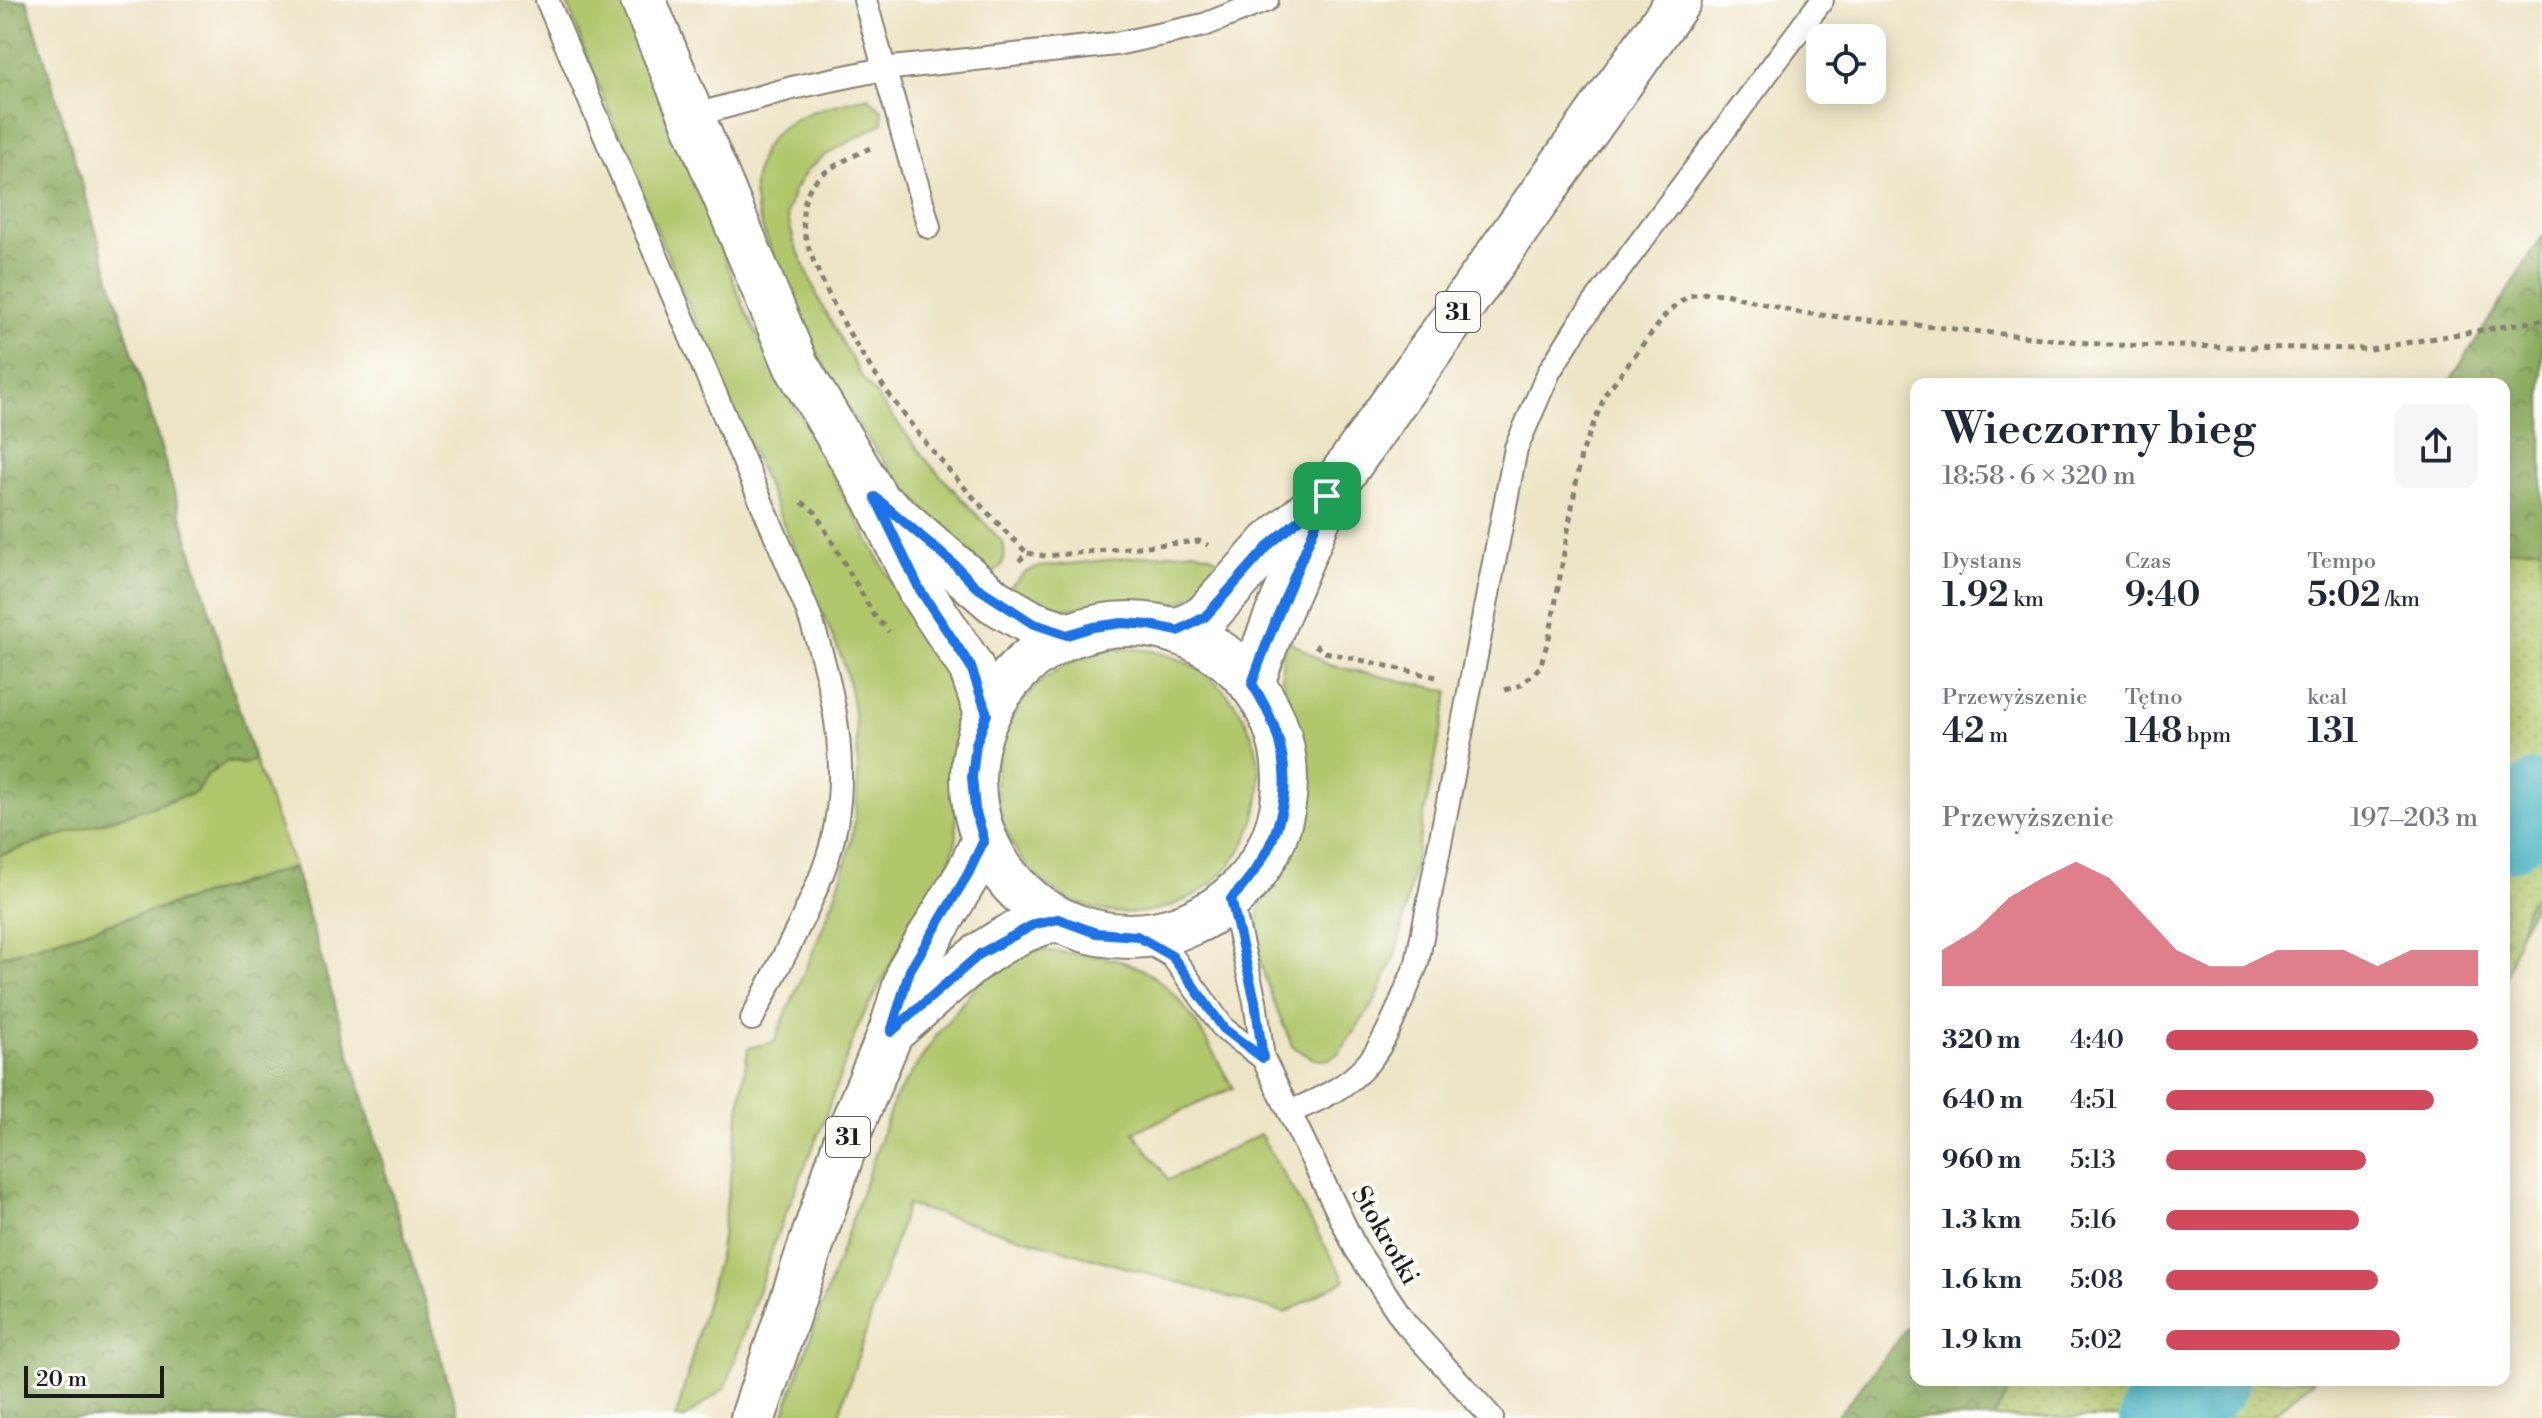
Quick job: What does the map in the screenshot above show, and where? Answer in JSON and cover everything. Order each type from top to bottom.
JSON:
[{"type":"main road","points":[[643,0],[796,365],[875,497],[920,590],[971,667],[987,714]]},
{"type":"main road","name":"31","points":[[1178,631],[1205,617],[1270,544],[1327,496],[1679,0]]},
{"type":"main road","name":"31","points":[[1252,684],[1268,634],[1301,565],[1327,496]]},
{"type":"main road","points":[[875,497],[994,601],[1032,623],[1067,635]]},
{"type":"main road","points":[[1122,623],[1178,631],[1219,652],[1252,684],[1267,706],[1284,756],[1283,809],[1265,858],[1249,880],[1231,899],[1203,919],[1171,931],[1137,936],[1096,933],[1058,919],[1034,905],[997,864],[984,840],[975,809],[972,777],[976,744],[987,714],[1012,676],[1028,661],[1067,635],[1122,623]]},
{"type":"main road","name":"31","points":[[753,1418],[849,1132],[891,1032],[910,970],[968,874],[984,840]]},
{"type":"main road","name":"31","points":[[891,1032],[980,954],[1035,924],[1058,919]]},
{"type":"lane","points":[[547,0],[807,609],[822,650],[837,719],[841,786],[835,830],[824,870],[752,1019]]},
{"type":"lane","points":[[865,0],[929,227]]},
{"type":"lane","points":[[692,116],[792,88],[883,69],[1116,44],[1204,25],[1267,0]]},
{"type":"lane","points":[[1289,1112],[1326,1097],[1368,1064],[1398,1010],[1417,963],[1516,448],[1549,372],[1590,309],[1822,0]]},
{"type":"lane","name":"Stokrotki","points":[[1231,899],[1255,1001],[1263,1058],[1356,1249],[1406,1324],[1492,1418]]},
{"type":"lane","name":"Stokrotki","points":[[1137,936],[1172,956],[1224,1029],[1263,1058]]},
{"type":"path","points":[[903,131],[827,171],[807,192],[802,225],[812,259],[844,327],[884,390],[925,444],[1027,553]]},
{"type":"path","points":[[1758,301],[1801,313],[2108,345],[2370,349],[2542,320]]},
{"type":"green space","points":[[0,0],[27,0],[254,759],[244,764],[228,761],[207,775],[195,793],[0,855]]},
{"type":"green space","points":[[566,0],[622,0],[746,312],[786,392],[904,604],[936,639],[961,699],[962,716],[954,782],[957,837],[948,869],[912,925],[860,1022],[778,1232],[726,1387],[685,1418],[676,1418],[720,1251],[748,1048],[774,1042],[838,887],[855,815],[856,734],[842,658],[665,248]]},
{"type":"green space","points":[[868,97],[882,110],[883,123],[824,156],[807,170],[793,192],[787,214],[794,242],[822,306],[861,376],[928,462],[1003,543],[1004,561],[992,575],[908,491],[853,416],[803,322],[768,244],[758,213],[755,177],[761,155],[771,138],[809,113]]},
{"type":"green space","points":[[2542,237],[2542,891],[2510,951],[2510,378],[2452,378]]},
{"type":"green space","points":[[2542,548],[2542,889],[2528,903],[2510,965],[2510,550]]},
{"type":"green space","points":[[1193,551],[1210,555],[1224,564],[1197,595],[1179,603],[1059,608],[1040,604],[1008,589],[1026,572],[1039,567]]},
{"type":"green space","points":[[1286,639],[1329,665],[1449,691],[1397,951],[1374,1003],[1339,1053],[1327,1060],[1314,1059],[1292,1046],[1265,978],[1257,941],[1261,906],[1293,846],[1303,809],[1301,748],[1282,677]]},
{"type":"green space","points":[[1115,649],[1141,649],[1166,654],[1190,664],[1222,687],[1250,730],[1258,755],[1258,807],[1250,832],[1222,875],[1190,898],[1166,908],[1141,913],[1115,913],[1090,908],[1066,898],[1034,875],[1011,843],[1001,819],[996,794],[996,768],[1001,743],[1011,719],[1034,687],[1066,664],[1090,654]]},
{"type":"green space","points":[[254,759],[294,867],[0,957],[0,855],[195,793],[207,775],[228,761],[244,764]]},
{"type":"green space","points":[[294,867],[459,1418],[0,1418],[0,957]]},
{"type":"green space","points":[[1042,950],[1089,955],[1138,967],[1173,993],[1199,1029],[1233,1088],[1134,1132],[1169,1180],[1260,1134],[1345,1280],[1285,1313],[907,1205],[838,1418],[794,1418],[784,1414],[894,1100],[938,1033],[987,972],[1016,954]]},
{"type":"green space","points":[[1910,1325],[1910,1386],[2154,1386],[2130,1418],[1836,1418]]},
{"type":"green space","points":[[2012,1386],[2307,1386],[2269,1418],[1994,1418]]},
{"type":"waterway","points":[[2510,826],[2542,801]]},
{"type":"waterway","points":[[2161,1418],[2200,1386]]},
{"type":"route","points":[[1327,496],[1301,565],[1268,634],[1252,684],[1267,706],[1277,730],[1284,756],[1285,782],[1283,809],[1265,858],[1231,899],[1255,1001],[1263,1058],[1224,1029],[1172,956],[1137,936],[1096,933],[1058,919],[1035,924],[980,954],[891,1032],[910,970],[968,874],[984,840],[975,809],[972,777],[976,744],[987,714],[971,667],[920,590],[875,497],[994,601],[1032,623],[1067,635],[1122,623],[1178,631],[1205,617],[1270,544],[1327,496]]}]
